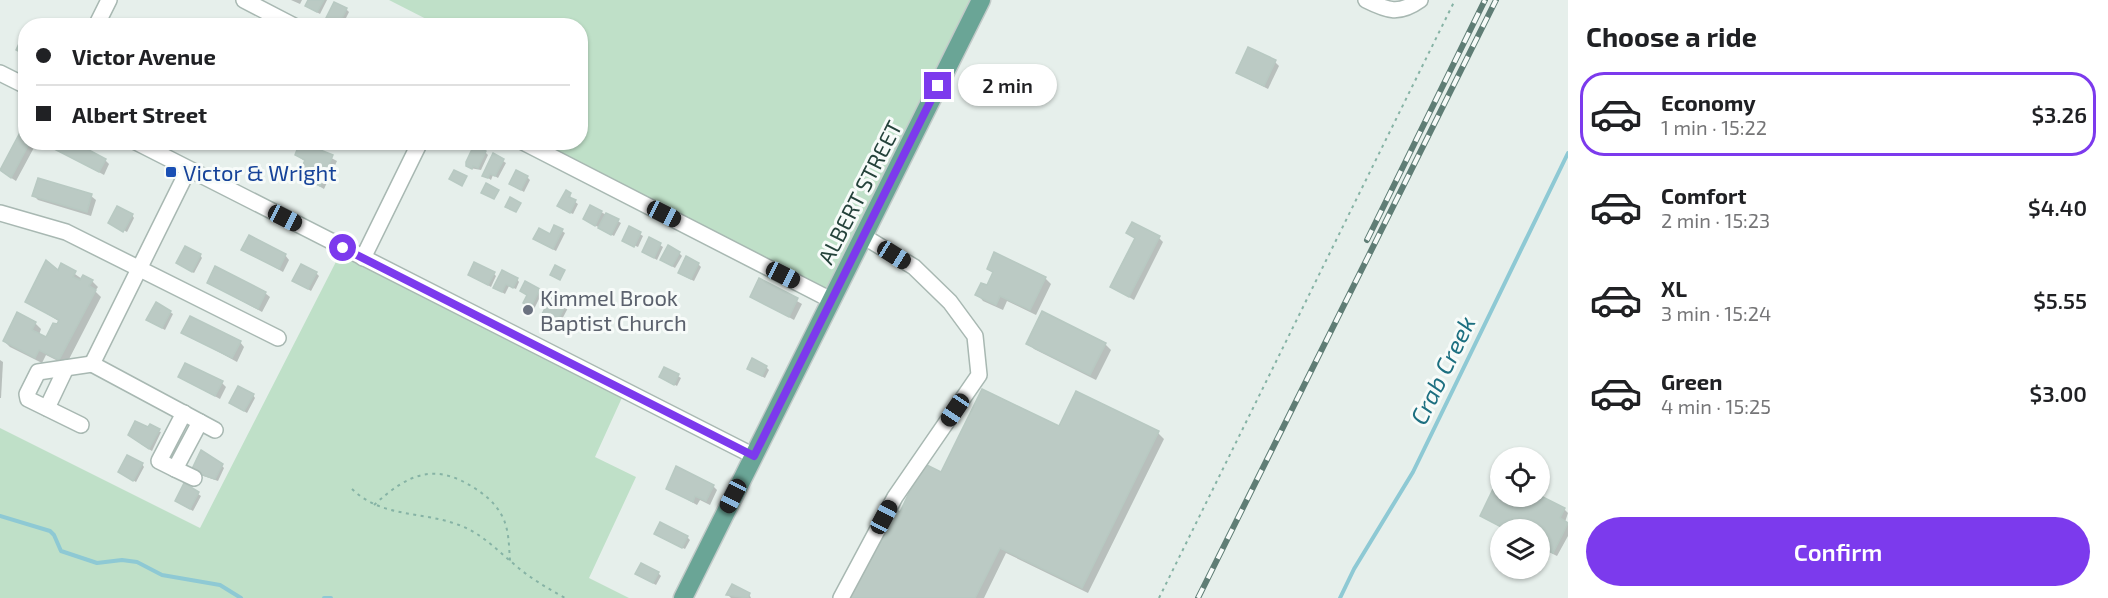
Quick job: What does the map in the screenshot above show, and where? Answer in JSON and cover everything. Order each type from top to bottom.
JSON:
[{"type":"main road","name":"ALBERT STREET","points":[[683,598],[981,0]]},
{"type":"street","points":[[100,18],[110,0]]},
{"type":"street","points":[[244,0],[279,18]]},
{"type":"street","points":[[1366,0],[1389,11],[1411,7],[1420,0]]},
{"type":"street","points":[[0,73],[18,82]]},
{"type":"street","points":[[151,150],[754,456]]},
{"type":"street","points":[[363,258],[416,150]]},
{"type":"street","points":[[539,150],[831,300]]},
{"type":"street","points":[[92,364],[188,170]]},
{"type":"street","points":[[0,213],[66,232],[278,338]]},
{"type":"street","points":[[841,598],[895,497],[979,375],[975,336],[950,302],[914,267],[863,236]]},
{"type":"street","points":[[81,425],[28,399],[27,394],[38,372],[92,364],[214,430]]},
{"type":"street","points":[[47,408],[66,368]]},
{"type":"street","points":[[184,413],[153,458],[194,478]]},
{"type":"street","points":[[175,469],[200,422]]},
{"type":"path","points":[[1159,598],[1455,0]]},
{"type":"path","points":[[374,505],[388,492],[411,480],[432,472],[448,474],[471,486],[496,505],[505,521],[510,561]]},
{"type":"path","points":[[352,489],[374,505],[460,525],[489,542],[542,586],[565,598]]},
{"type":"green space","points":[[389,0],[981,0],[831,300],[537,150],[588,150],[588,18],[424,18]]},
{"type":"green space","points":[[343,248],[625,391],[595,457],[636,477],[589,578],[629,598],[0,598],[0,428],[200,528]]},
{"type":"building","points":[[308,0],[324,0],[317,12],[305,6]]},
{"type":"building","points":[[334,2],[347,8],[342,18],[326,18]]},
{"type":"building","points":[[1248,47],[1276,60],[1264,86],[1236,73]]},
{"type":"building","points":[[18,136],[18,150],[26,150],[11,178],[0,170]]},
{"type":"building","points":[[56,150],[89,150],[106,159],[99,172]]},
{"type":"building","points":[[297,150],[320,150],[333,155],[320,186],[298,176],[305,160],[295,155]]},
{"type":"building","points":[[472,150],[486,151],[478,168],[473,166],[472,169],[466,166]]},
{"type":"building","points":[[493,153],[504,159],[495,176],[490,174],[488,178],[482,176]]},
{"type":"building","points":[[454,170],[467,176],[462,186],[449,179]]},
{"type":"building","points":[[516,170],[528,176],[521,190],[509,184]]},
{"type":"building","points":[[38,178],[92,194],[87,212],[32,196]]},
{"type":"building","points":[[486,183],[499,190],[494,199],[481,193]]},
{"type":"building","points":[[566,190],[571,193],[569,197],[576,200],[570,213],[557,206]]},
{"type":"building","points":[[510,197],[521,203],[516,212],[505,207]]},
{"type":"building","points":[[590,205],[602,211],[595,226],[583,219]]},
{"type":"building","points":[[117,206],[133,214],[123,232],[108,223]]},
{"type":"building","points":[[606,213],[619,219],[611,235],[598,228]]},
{"type":"building","points":[[1132,222],[1160,236],[1129,297],[1110,287],[1135,238],[1126,233]]},
{"type":"building","points":[[554,225],[563,229],[553,249],[533,239],[539,228],[550,234]]},
{"type":"building","points":[[629,226],[641,232],[634,247],[622,241]]},
{"type":"building","points":[[249,235],[286,254],[279,269],[241,250]]},
{"type":"building","points":[[649,237],[661,243],[654,258],[642,252]]},
{"type":"building","points":[[668,245],[680,252],[672,266],[660,260]]},
{"type":"building","points":[[185,246],[201,254],[192,272],[176,263]]},
{"type":"building","points":[[994,252],[1046,277],[1030,310],[1000,296],[996,305],[975,295],[981,283],[987,285],[993,272],[987,269]]},
{"type":"building","points":[[686,256],[699,263],[691,279],[678,273]]},
{"type":"building","points":[[46,260],[58,270],[61,263],[76,271],[73,277],[80,280],[83,275],[93,280],[89,286],[96,290],[59,360],[39,350],[35,358],[3,341],[17,312],[36,322],[32,330],[46,337],[53,323],[57,324],[59,320],[25,302]]},
{"type":"building","points":[[474,262],[495,272],[488,285],[468,275]]},
{"type":"building","points":[[301,264],[317,272],[308,289],[292,281]]},
{"type":"building","points":[[555,265],[565,270],[560,280],[550,275]]},
{"type":"building","points":[[215,266],[266,292],[258,309],[207,283]]},
{"type":"building","points":[[502,270],[518,278],[513,288],[506,284],[502,292],[493,288]]},
{"type":"building","points":[[759,278],[798,298],[789,317],[750,297]]},
{"type":"building","points":[[525,281],[540,289],[531,307],[523,303],[527,295],[520,291]]},
{"type":"building","points":[[553,293],[568,300],[555,326],[540,318]]},
{"type":"building","points":[[156,302],[171,311],[162,328],[146,320]]},
{"type":"building","points":[[1042,311],[1106,343],[1090,375],[1026,344]]},
{"type":"building","points":[[190,316],[241,341],[232,358],[181,333]]},
{"type":"building","points":[[752,358],[767,366],[762,376],[747,369]]},
{"type":"building","points":[[185,363],[223,381],[215,396],[178,377]]},
{"type":"building","points":[[664,367],[679,374],[674,385],[659,377]]},
{"type":"building","points":[[238,386],[254,394],[244,411],[229,403]]},
{"type":"building","points":[[982,389],[1059,426],[1076,391],[1159,431],[1082,588],[1000,548],[975,598],[850,598],[894,509],[900,512],[923,463],[941,472]]},
{"type":"building","points":[[135,421],[160,429],[149,449],[128,435]]},
{"type":"building","points":[[201,450],[223,464],[215,479],[191,471]]},
{"type":"building","points":[[127,455],[143,463],[133,481],[118,472]]},
{"type":"building","points":[[676,466],[714,485],[706,501],[695,496],[693,502],[666,489]]},
{"type":"building","points":[[184,483],[199,492],[190,509],[175,501]]},
{"type":"building","points":[[1490,495],[1490,507],[1550,507],[1550,500],[1565,508],[1560,518],[1568,523],[1553,553],[1550,552],[1550,519],[1490,519],[1490,521],[1480,516]]},
{"type":"building","points":[[660,522],[688,536],[682,548],[654,534]]},
{"type":"building","points":[[641,563],[659,572],[653,583],[635,574]]},
{"type":"building","points":[[732,584],[750,593],[748,598],[726,595]]},
{"type":"waterway","name":"Crab Creek","points":[[1340,598],[1354,569],[1413,472],[1568,153]]},
{"type":"waterway","points":[[0,516],[50,531],[61,551],[97,563],[122,560],[137,562],[162,575],[220,585],[241,598]]},
{"type":"waterway","points":[[324,598],[331,598]]},
{"type":"railway","points":[[1367,240],[1485,0]]},
{"type":"railway","points":[[1198,598],[1496,0]]},
{"type":"place","name":"Victor & Wright","points":[[171,172]]},
{"type":"place","name":"Kimmel Brook Baptist Church","points":[[528,310]]},
{"type":"route","points":[[343,248],[754,456],[938,86]]}]
